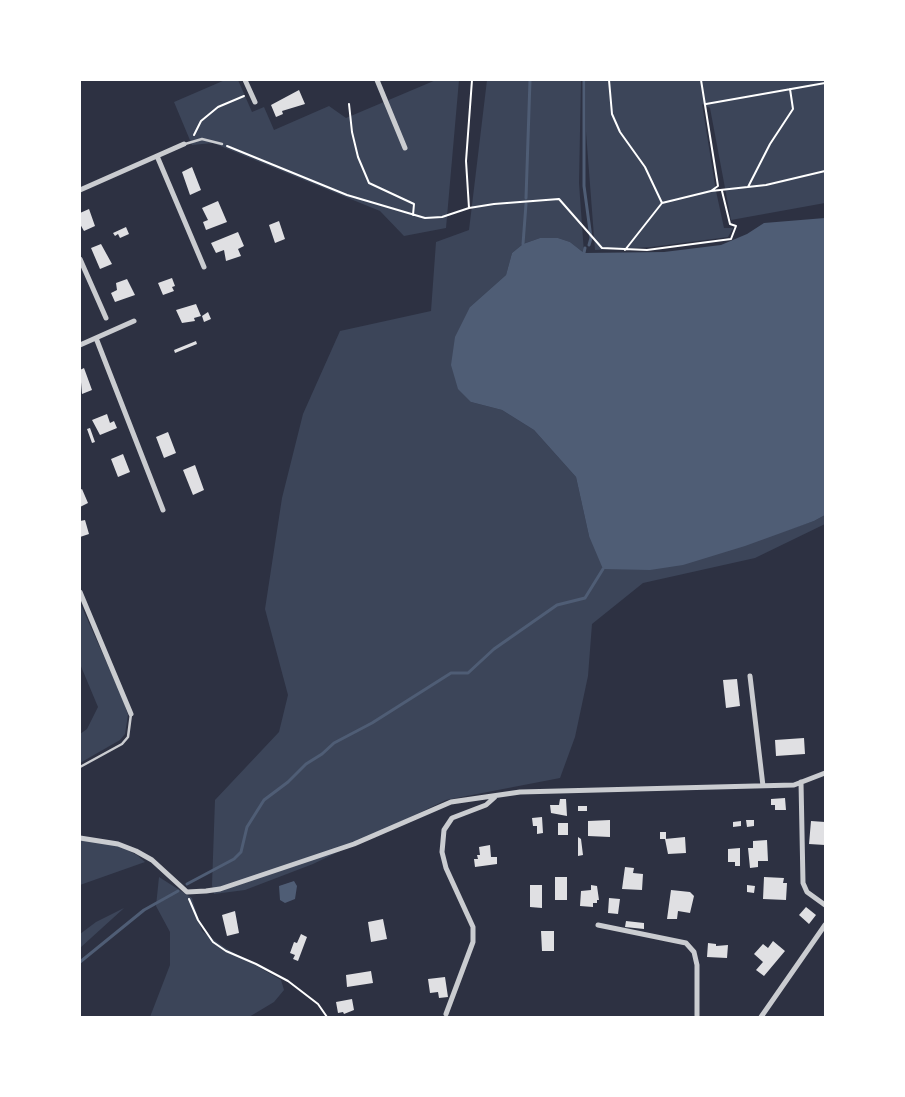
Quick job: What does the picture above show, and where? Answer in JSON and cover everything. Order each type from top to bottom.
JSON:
[{"type":"street","points":[[245,80],[254,102]]},
{"type":"street","points":[[378,80],[405,148]]},
{"type":"street","points":[[80,190],[184,144]]},
{"type":"street","points":[[156,156],[204,267]]},
{"type":"street","points":[[80,259],[106,318]]},
{"type":"street","points":[[80,345],[134,321]]},
{"type":"street","points":[[96,338],[163,510]]},
{"type":"street","points":[[80,592],[131,714]]},
{"type":"street","points":[[750,676],[763,786]]},
{"type":"street","points":[[80,838],[118,844],[136,851],[152,860],[187,892],[220,889],[354,844],[451,802],[520,792],[602,788],[763,786],[802,782],[825,774]]},
{"type":"street","points":[[802,782],[803,883],[807,892],[825,905]]},
{"type":"street","points":[[446,1014],[473,942],[473,927],[446,868],[442,852],[444,830],[452,818],[486,805],[495,797]]},
{"type":"street","points":[[598,925],[686,943],[694,952],[697,965],[697,1017]]},
{"type":"street","points":[[761,1017],[825,925]]},
{"type":"lane","points":[[184,144],[202,140],[222,144]]},
{"type":"lane","points":[[80,767],[122,744],[128,737],[131,714]]},
{"type":"path","points":[[469,208],[466,161],[472,80]]},
{"type":"path","points":[[609,80],[612,114],[620,132],[645,167],[662,203]]},
{"type":"path","points":[[701,80],[718,186],[711,191]]},
{"type":"path","points":[[706,104],[825,83]]},
{"type":"path","points":[[748,188],[770,144],[793,109],[790,89]]},
{"type":"path","points":[[191,142],[201,121],[218,107],[250,94]]},
{"type":"path","points":[[350,104],[352,132],[358,157],[370,183],[414,204],[413,215]]},
{"type":"path","points":[[222,144],[347,196],[413,215],[434,218],[469,208],[520,201],[559,200],[602,248],[625,250],[655,249],[731,239],[736,226],[730,224],[722,191]]},
{"type":"path","points":[[625,250],[662,203],[711,191],[766,186],[825,170]]},
{"type":"path","points":[[187,892],[198,920],[213,942],[226,951],[288,981],[318,1004],[327,1017]]},
{"type":"shaded area","points":[[225,80],[238,80],[252,112],[264,107],[274,130],[329,106],[346,118],[436,80],[459,80],[446,228],[404,236],[380,211],[213,143],[192,145],[174,102]]},
{"type":"shaded area","points":[[487,80],[581,80],[579,183],[584,253],[570,242],[558,238],[540,238],[523,244],[512,253],[506,275],[470,307],[471,402],[502,410],[534,430],[576,477],[589,536],[719,553],[814,521],[825,515],[825,524],[755,558],[643,583],[592,624],[588,676],[575,737],[560,778],[446,800],[313,864],[245,890],[214,894],[212,885],[215,800],[279,732],[288,695],[265,609],[282,498],[303,414],[340,331],[431,311],[436,242],[469,230]]},
{"type":"shaded area","points":[[586,80],[825,80],[825,203],[731,220],[710,108],[702,104],[724,228],[733,228],[728,237],[651,247],[595,250],[586,132]]},
{"type":"shaded area","points":[[825,218],[825,515],[814,521],[745,546],[683,565],[650,570],[603,569],[589,536],[576,477],[534,430],[502,410],[471,402],[458,389],[451,365],[455,337],[470,307],[506,275],[512,253],[523,244],[540,238],[558,238],[570,242],[584,253],[664,252],[721,245],[747,234],[764,223]]},
{"type":"shaded area","points":[[80,603],[122,697],[128,715],[125,734],[120,740],[80,763],[80,734],[87,729],[98,707],[80,664]]},
{"type":"shaded area","points":[[80,840],[117,845],[137,855],[145,862],[80,885]]},
{"type":"shaded area","points":[[159,877],[192,898],[202,931],[224,947],[281,980],[284,990],[274,1002],[249,1017],[150,1017],[170,965],[170,932],[156,906]]},
{"type":"shaded area","points":[[294,881],[297,886],[295,899],[285,903],[280,900],[279,886]]},
{"type":"shaded area","points":[[124,908],[80,948],[80,934],[96,922]]},
{"type":"building","points":[[299,90],[305,104],[282,111],[283,114],[276,117],[271,105]]},
{"type":"building","points":[[192,167],[201,190],[190,195],[182,172]]},
{"type":"building","points":[[218,201],[227,222],[206,230],[203,222],[208,220],[202,208]]},
{"type":"building","points":[[89,209],[95,226],[84,231],[80,224],[80,213]]},
{"type":"building","points":[[279,221],[285,239],[275,243],[269,225]]},
{"type":"building","points":[[126,227],[129,234],[120,238],[118,234],[115,236],[113,233]]},
{"type":"building","points":[[238,232],[244,246],[238,249],[241,256],[226,261],[224,250],[216,253],[211,243]]},
{"type":"building","points":[[101,244],[112,264],[100,269],[91,248]]},
{"type":"building","points":[[172,278],[175,286],[172,287],[174,291],[163,295],[158,283]]},
{"type":"building","points":[[127,279],[135,295],[115,302],[111,293],[117,290],[116,283]]},
{"type":"building","points":[[196,304],[201,316],[194,318],[195,321],[182,323],[176,310]]},
{"type":"building","points":[[208,312],[211,319],[204,322],[202,316]]},
{"type":"building","points":[[196,341],[197,344],[175,353],[174,350]]},
{"type":"building","points":[[84,368],[92,390],[82,394],[80,370]]},
{"type":"building","points":[[107,414],[110,423],[114,421],[117,428],[100,435],[92,420]]},
{"type":"building","points":[[90,428],[95,442],[92,443],[87,429]]},
{"type":"building","points":[[168,432],[176,453],[164,458],[156,437]]},
{"type":"building","points":[[123,454],[130,472],[118,477],[111,459]]},
{"type":"building","points":[[195,465],[204,490],[193,495],[183,470]]},
{"type":"building","points":[[82,489],[88,503],[80,507],[80,490]]},
{"type":"building","points":[[85,520],[89,534],[80,537],[80,521]]},
{"type":"building","points":[[737,679],[740,706],[726,708],[723,680]]},
{"type":"building","points":[[804,738],[805,754],[776,756],[775,740]]},
{"type":"building","points":[[785,798],[786,810],[775,810],[775,805],[771,805],[771,799]]},
{"type":"building","points":[[560,799],[566,799],[567,816],[551,813],[550,805],[559,805]]},
{"type":"building","points":[[578,806],[587,806],[587,811],[578,811]]},
{"type":"building","points":[[542,817],[543,833],[537,834],[537,826],[533,826],[532,818]]},
{"type":"building","points":[[610,820],[610,837],[588,836],[588,821]]},
{"type":"building","points":[[746,820],[754,820],[754,826],[747,827]]},
{"type":"building","points":[[741,821],[741,826],[733,827],[733,822]]},
{"type":"building","points":[[811,821],[825,822],[825,845],[809,844]]},
{"type":"building","points":[[558,823],[568,823],[568,835],[558,835]]},
{"type":"building","points":[[660,832],[666,832],[666,839],[660,839]]},
{"type":"building","points":[[578,837],[581,839],[583,855],[578,856]]},
{"type":"building","points":[[685,837],[686,853],[668,854],[665,839]]},
{"type":"building","points":[[767,840],[768,861],[758,861],[758,867],[750,868],[748,848],[753,848],[753,841]]},
{"type":"building","points":[[490,845],[491,857],[497,857],[497,864],[475,867],[474,859],[478,859],[477,855],[480,855],[479,847]]},
{"type":"building","points":[[740,848],[740,866],[735,866],[735,862],[728,862],[728,849]]},
{"type":"building","points":[[625,867],[634,868],[633,873],[643,874],[642,890],[622,889]]},
{"type":"building","points":[[555,877],[567,877],[567,900],[555,900]]},
{"type":"building","points":[[764,877],[784,878],[783,883],[787,883],[786,900],[763,899]]},
{"type":"building","points":[[530,885],[542,885],[542,908],[530,907]]},
{"type":"building","points":[[591,885],[597,886],[599,900],[597,900],[597,903],[593,903],[593,907],[580,906],[581,891],[591,890]]},
{"type":"building","points":[[747,885],[755,886],[754,893],[747,892]]},
{"type":"building","points":[[671,890],[690,892],[694,896],[690,913],[678,911],[677,919],[667,919]]},
{"type":"building","points":[[609,898],[620,899],[618,914],[608,913]]},
{"type":"building","points":[[806,907],[816,915],[809,924],[799,915]]},
{"type":"building","points":[[235,911],[239,933],[227,936],[222,915]]},
{"type":"building","points":[[383,919],[387,939],[371,942],[368,922]]},
{"type":"building","points":[[626,921],[644,923],[644,929],[625,927]]},
{"type":"building","points":[[541,931],[554,931],[554,951],[542,951]]},
{"type":"building","points":[[301,934],[307,937],[298,961],[293,959],[295,955],[290,953],[294,942],[297,943]]},
{"type":"building","points":[[773,941],[785,951],[764,976],[756,970],[763,962],[754,954],[763,944],[768,948]]},
{"type":"building","points":[[708,943],[716,944],[716,946],[728,945],[727,958],[707,957]]},
{"type":"building","points":[[371,971],[373,983],[347,987],[346,975]]},
{"type":"building","points":[[445,977],[448,997],[439,998],[438,992],[430,993],[428,979]]},
{"type":"building","points":[[352,999],[354,1010],[344,1014],[343,1012],[338,1013],[336,1002]]},
{"type":"waterway","points":[[526,198],[530,80]]},
{"type":"waterway","points":[[584,80],[584,186],[591,238],[589,245]]},
{"type":"waterway","points":[[523,244],[526,204]]},
{"type":"waterway","points":[[584,253],[585,248]]},
{"type":"waterway","points":[[187,884],[234,859],[241,852],[247,827],[264,800],[288,782],[306,764],[322,754],[334,743],[372,723],[451,673],[468,673],[494,649],[557,605],[585,598],[603,569]]},
{"type":"waterway","points":[[80,962],[144,910],[178,891]]}]
